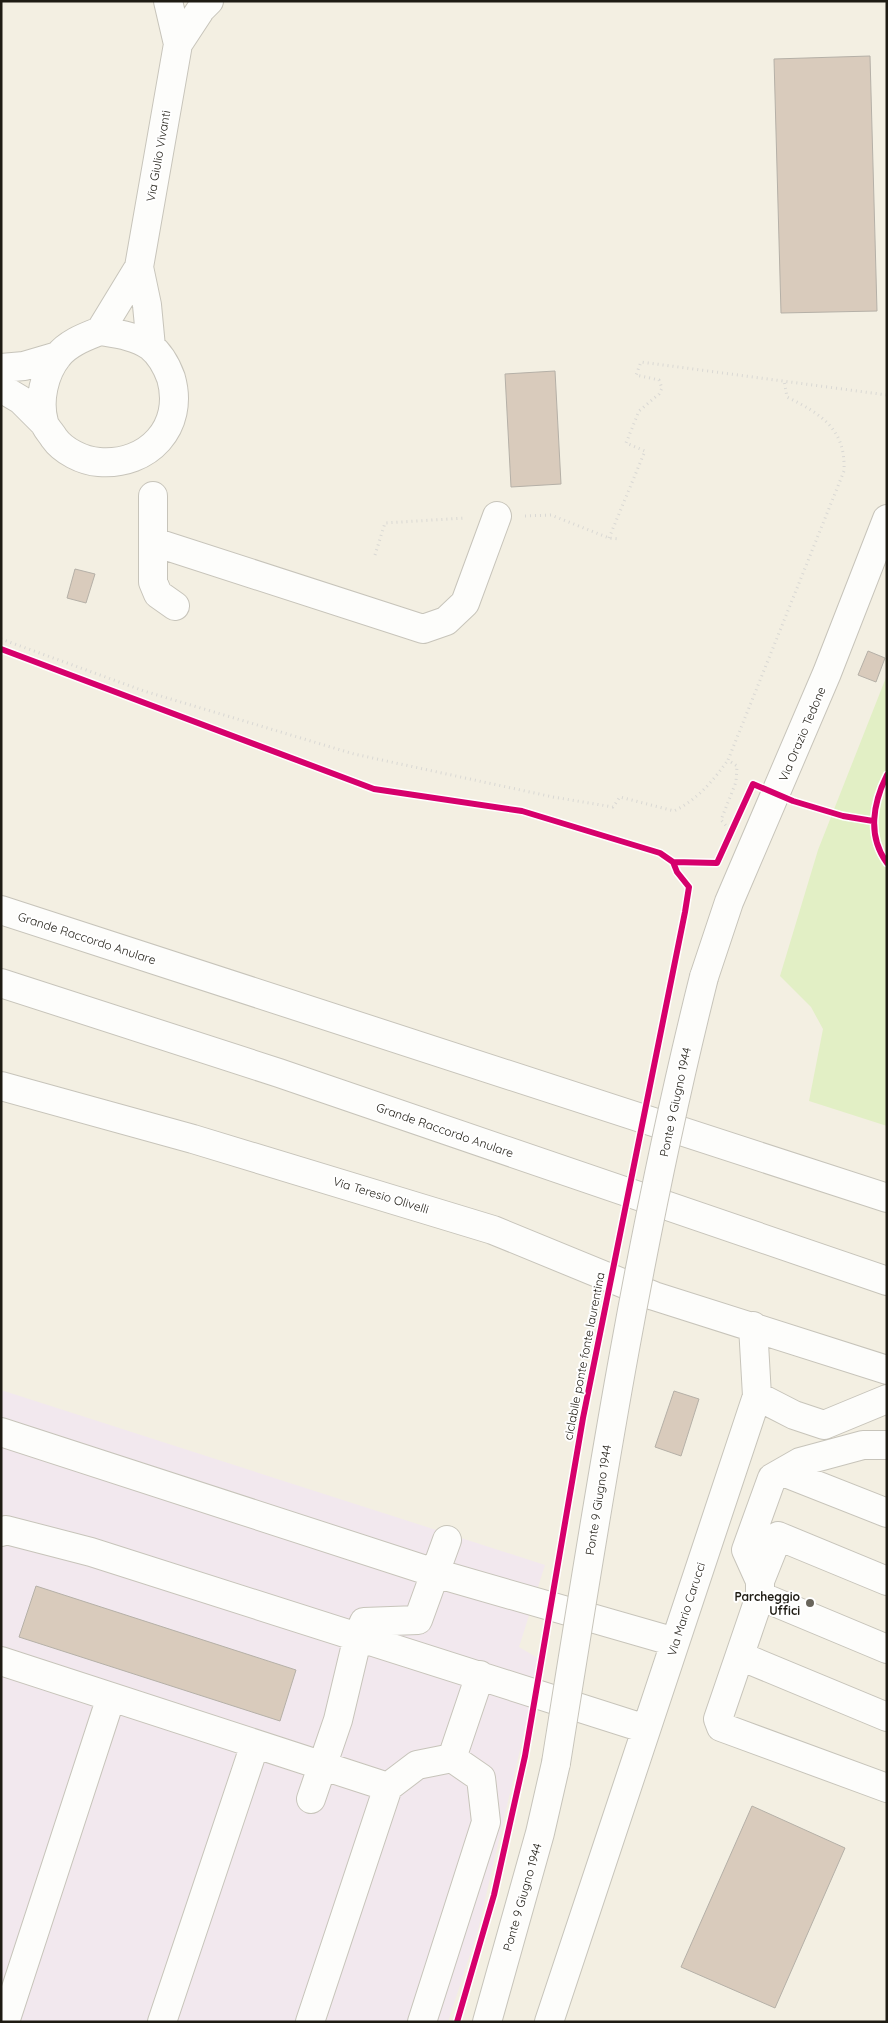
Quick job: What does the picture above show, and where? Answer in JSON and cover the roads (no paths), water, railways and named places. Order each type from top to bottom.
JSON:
[{"type":"main road","name":"Via Giulio Vivanti","points":[[100,331],[139,268],[178,44],[168,1]]},
{"type":"main road","name":"Via Giulio Vivanti","points":[[178,44],[201,9],[209,1]]},
{"type":"main road","name":"Via Giulio Vivanti","points":[[139,268],[148,305],[151,347]]},
{"type":"main road","points":[[1,368],[24,366],[58,356],[78,340],[100,331],[128,335],[151,347],[167,367],[174,391],[172,417],[160,440],[140,456],[116,464],[88,462],[59,445],[44,423],[21,400],[1,388]]},
{"type":"main road","points":[[44,423],[42,398],[44,388],[46,379],[58,356]]},
{"type":"main road","points":[[153,496],[153,582],[158,594],[175,606]]},
{"type":"main road","points":[[154,542],[423,629],[446,621],[465,603],[495,516]]},
{"type":"main road","name":"Via Orazio Tedone","points":[[704,977],[729,902],[827,673],[887,519]]},
{"type":"main road","name":"Grande Raccordo Anulare","points":[[1,910],[887,1198]]},
{"type":"main road","name":"Ponte 9 Giugno 1944","points":[[487,2022],[540,1833],[556,1763],[620,1375],[670,1119],[704,977]]},
{"type":"main road","name":"Grande Raccordo Anulare","points":[[1,983],[279,1073],[887,1281]]},
{"type":"main road","name":"Via Teresio Olivelli","points":[[1,1086],[194,1138],[493,1230],[654,1296],[753,1326]]},
{"type":"main road","points":[[753,1326],[887,1370]]},
{"type":"main road","name":"Via Mario Carucci","points":[[550,2022],[757,1396],[753,1326]]},
{"type":"main road","points":[[757,1396],[794,1415],[824,1425],[887,1399]]},
{"type":"main road","points":[[1,1432],[435,1573],[675,1642]]},
{"type":"main road","points":[[887,1445],[863,1445],[800,1462],[772,1478],[746,1550],[760,1588],[887,1649]]},
{"type":"main road","points":[[783,1472],[887,1513]]},
{"type":"main road","points":[[3,1534],[91,1552],[480,1675],[646,1730]]},
{"type":"main road","points":[[887,1582],[778,1536],[718,1719],[721,1727],[887,1788]]},
{"type":"main road","points":[[311,1799],[345,1696],[358,1636],[364,1622],[418,1620],[447,1540]]},
{"type":"main road","points":[[740,1656],[887,1717]]},
{"type":"main road","points":[[1,1661],[388,1787]]},
{"type":"main road","points":[[452,1758],[480,1675]]},
{"type":"main road","points":[[5,2022],[112,1697]]},
{"type":"main road","points":[[162,2022],[255,1744]]},
{"type":"main road","points":[[310,2022],[388,1787],[418,1765],[452,1758],[481,1778],[486,1822],[422,2022]]},
{"type":"place","name":"Parcheggio Uffici","points":[[810,1603]]}]
